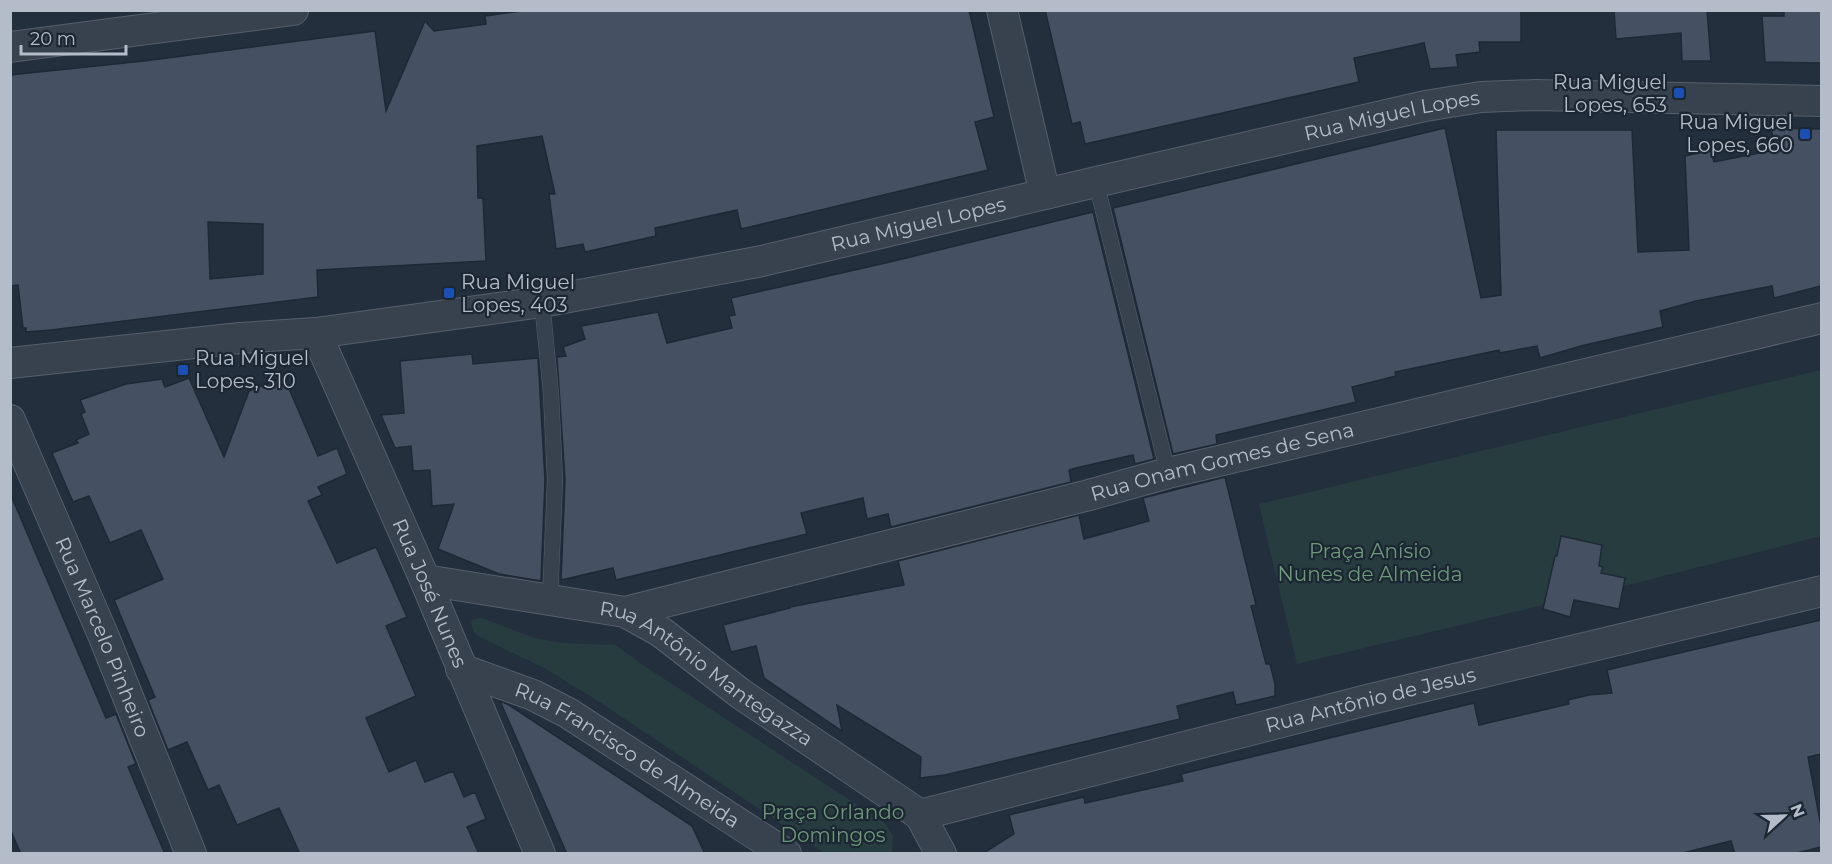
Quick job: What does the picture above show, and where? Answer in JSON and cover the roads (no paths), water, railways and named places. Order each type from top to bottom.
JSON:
[{"type":"street","points":[[10,47],[293,10]]},
{"type":"street","points":[[1002,10],[1045,194]]},
{"type":"street","name":"Rua Miguel Lopes","points":[[10,363],[240,338],[316,333],[542,302],[762,261],[1425,106],[1481,97],[1535,95],[1821,101]]},
{"type":"street","name":"Rua Onam Gomes de Sena","points":[[626,612],[1168,473],[1821,318]]},
{"type":"street","name":"Rua José Nunes","points":[[316,333],[540,854]]},
{"type":"street","name":"Rua Marcelo Pinheiro","points":[[10,420],[104,637],[191,854]]},
{"type":"street","name":"Rua Antônio Mantegazza","points":[[424,580],[626,612],[662,632],[741,694],[920,815],[941,854]]},
{"type":"street","name":"Rua Antônio de Jesus","points":[[920,815],[1344,706],[1821,591]]},
{"type":"street","name":"Rua Francisco de Almeida","points":[[461,669],[533,695],[568,713],[786,854]]},
{"type":"lane","points":[[1096,182],[1168,473]]},
{"type":"lane","points":[[542,302],[552,393],[555,480],[550,600]]},
{"type":"place","name":"Rua Miguel Lopes, 653","points":[[1679,93]]},
{"type":"place","name":"Rua Miguel Lopes, 660","points":[[1805,134]]},
{"type":"place","name":"Rua Miguel Lopes, 403","points":[[449,293]]},
{"type":"place","name":"Rua Miguel Lopes, 310","points":[[183,370]]},
{"type":"park label","name":"Praça Anísio Nunes de Almeida","points":[[1370,562]]},
{"type":"park label","name":"Praça Orlando Domingos","points":[[833,824]]}]
